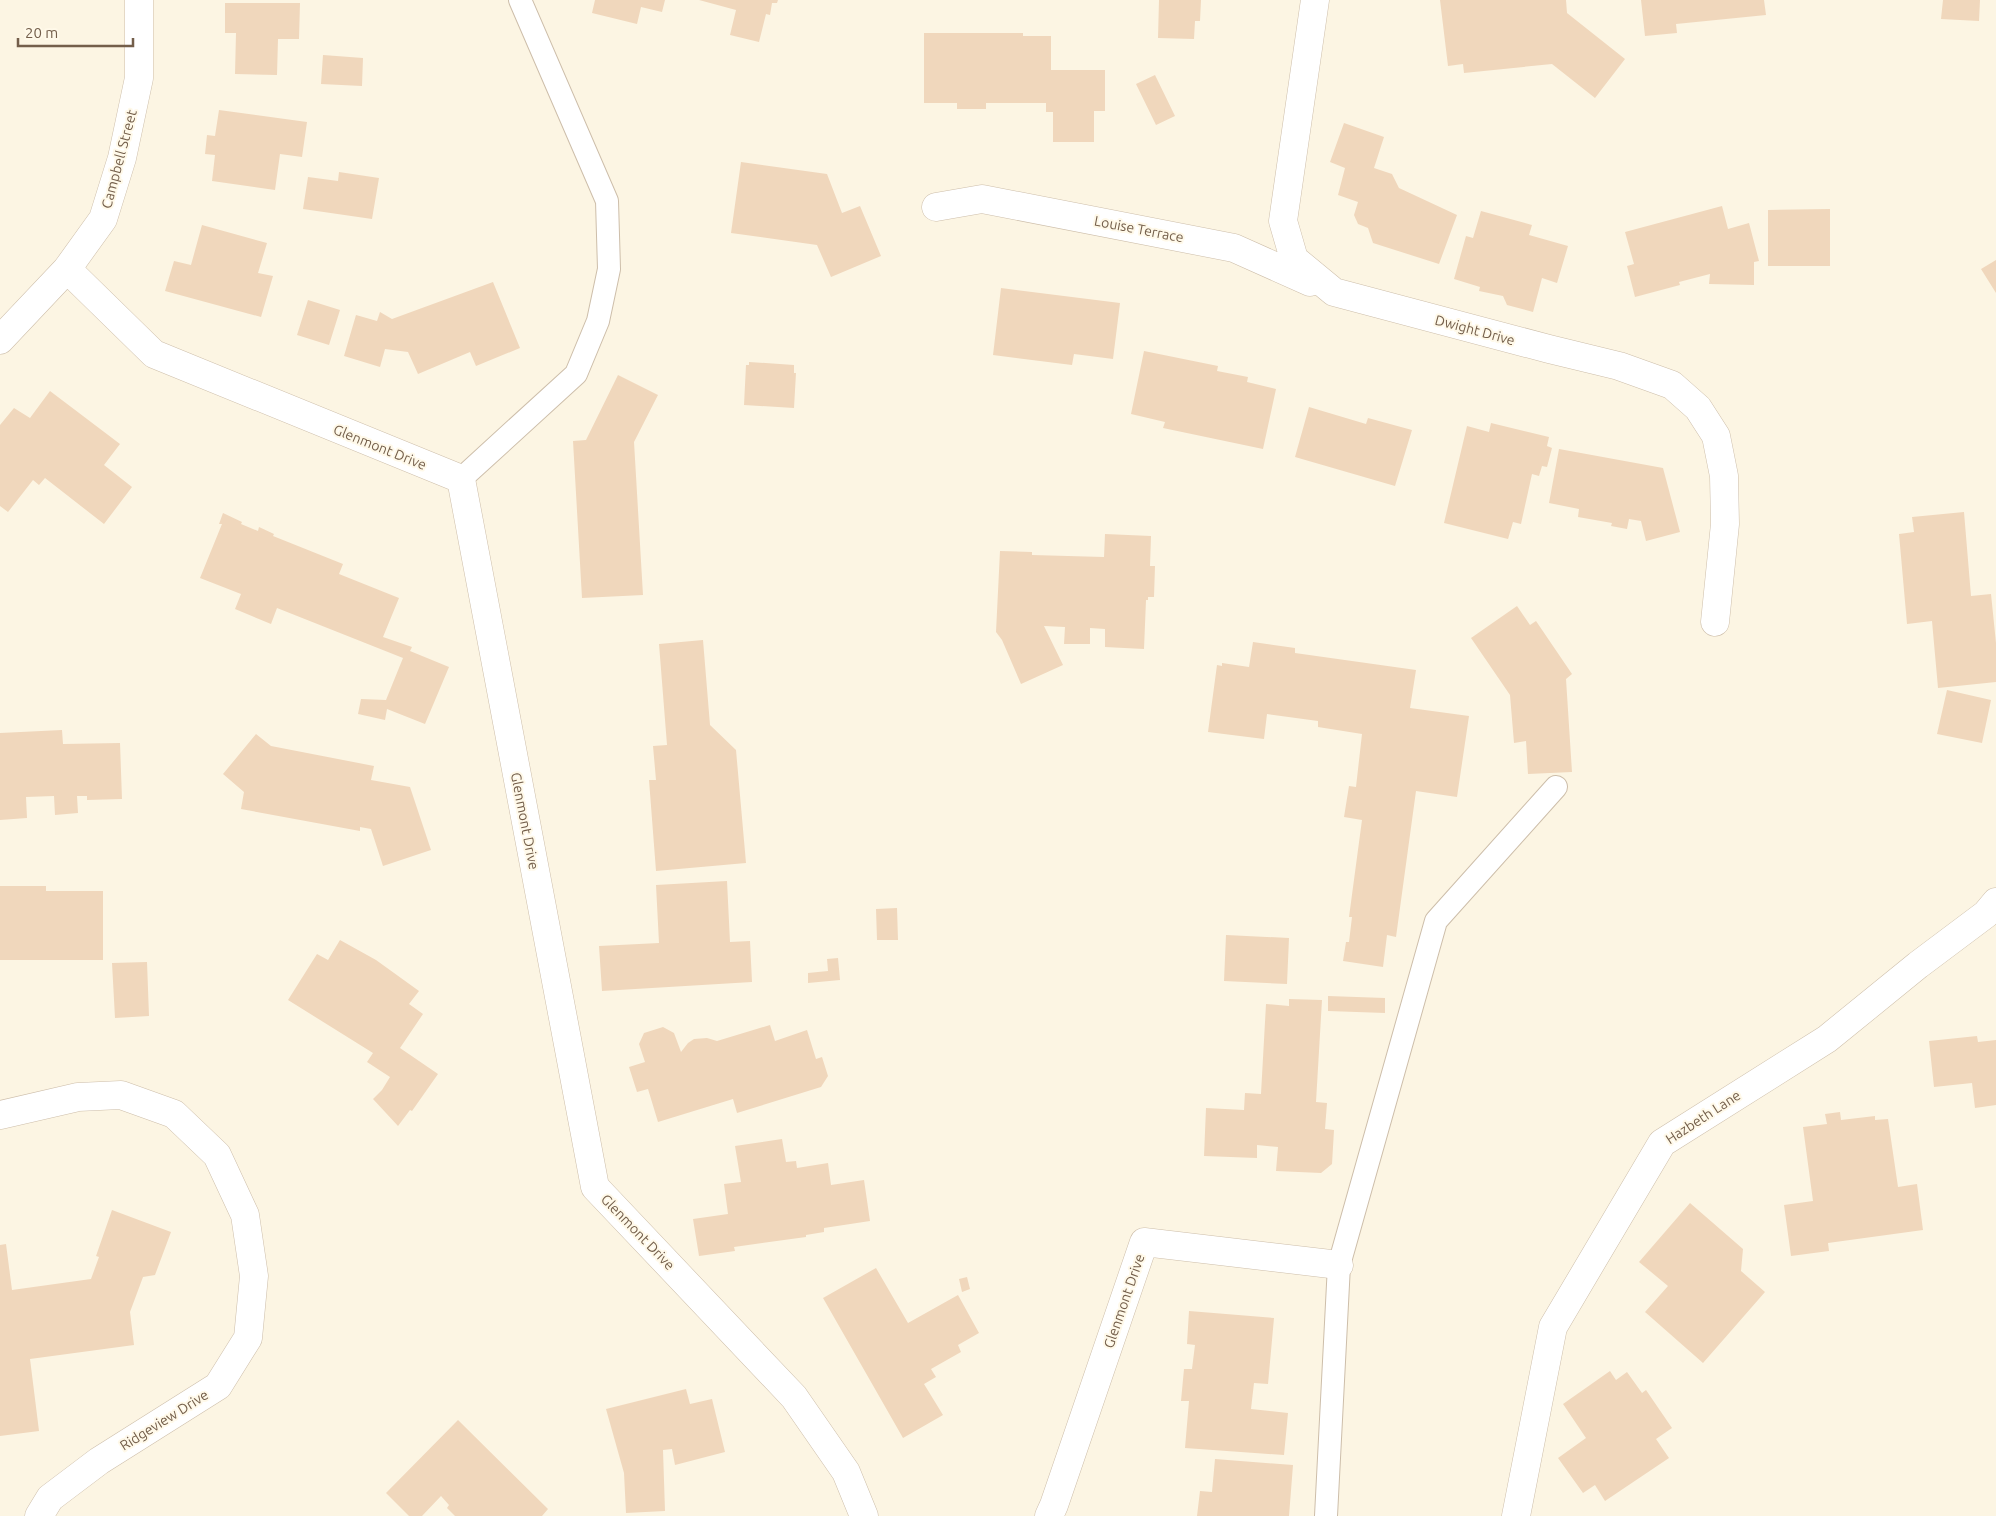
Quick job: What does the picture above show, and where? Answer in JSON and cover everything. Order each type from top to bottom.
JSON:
[{"type":"street","name":"Campbell Street","points":[[0,340],[67,270],[103,219],[122,158],[139,78],[139,0]]},
{"type":"street","name":"Dwight Drive","points":[[1315,0],[1283,221],[1294,259],[1334,292],[1619,366],[1672,385],[1698,408],[1716,436],[1724,476],[1725,524],[1715,622]]},
{"type":"street","name":"Louise Terrace","points":[[936,207],[982,199],[1234,248],[1334,292]]},
{"type":"street","name":"Glenmont Drive","points":[[67,270],[154,354],[461,480],[595,1187],[794,1397],[846,1472],[864,1516]]},
{"type":"street","name":"Hazbeth Lane","points":[[1516,1516],[1553,1327],[1662,1143],[1827,1039],[1918,965],[1986,914],[1996,902]]},
{"type":"street","name":"Ridgeview Drive","points":[[0,1115],[78,1098],[121,1095],[174,1114],[217,1155],[245,1215],[254,1276],[248,1338],[218,1386],[99,1461],[50,1498],[40,1516]]},
{"type":"street","name":"Glenmont Drive","points":[[1049,1516],[1144,1242],[1339,1265]]},
{"type":"lane","points":[[461,480],[576,374],[598,320],[610,270],[607,201],[520,0]]},
{"type":"lane","points":[[1326,1516],[1339,1265],[1436,921],[1556,787]]},
{"type":"building","points":[[595,0],[665,0],[662,12],[641,7],[637,24],[592,13]]},
{"type":"building","points":[[699,0],[778,0],[777,3],[772,3],[770,15],[766,14],[759,42],[730,35],[736,10]]},
{"type":"building","points":[[1159,0],[1201,0],[1200,21],[1195,21],[1194,39],[1158,38]]},
{"type":"building","points":[[1440,0],[1566,0],[1567,13],[1625,59],[1595,98],[1552,64],[1464,73],[1463,64],[1448,66]]},
{"type":"building","points":[[1641,0],[1764,0],[1766,15],[1676,24],[1677,33],[1645,36]]},
{"type":"building","points":[[1943,0],[1980,0],[1979,21],[1941,19]]},
{"type":"building","points":[[225,3],[300,3],[299,39],[278,39],[277,75],[235,74],[236,33],[225,33]]},
{"type":"building","points":[[924,33],[1023,33],[1023,36],[1051,36],[1051,70],[1105,70],[1105,111],[1094,111],[1094,142],[1053,142],[1053,112],[1046,112],[1046,103],[986,103],[986,109],[957,109],[957,103],[924,103]]},
{"type":"building","points":[[323,55],[363,58],[362,86],[321,84]]},
{"type":"building","points":[[1155,75],[1175,116],[1156,125],[1136,84]]},
{"type":"building","points":[[219,110],[307,122],[302,157],[280,154],[275,190],[212,181],[215,155],[205,154],[207,135],[215,136]]},
{"type":"building","points":[[1344,123],[1384,137],[1374,168],[1392,174],[1399,188],[1457,215],[1439,264],[1373,243],[1368,228],[1358,224],[1354,215],[1358,202],[1338,195],[1345,168],[1330,162]]},
{"type":"building","points":[[741,162],[827,174],[842,213],[860,206],[881,256],[831,277],[817,245],[731,233]]},
{"type":"building","points":[[339,172],[379,178],[372,219],[303,209],[308,177],[338,181]]},
{"type":"building","points":[[1722,206],[1728,229],[1749,223],[1759,261],[1754,262],[1754,285],[1709,284],[1710,274],[1679,282],[1680,285],[1635,297],[1627,266],[1634,264],[1625,232]]},
{"type":"building","points":[[1830,209],[1830,266],[1768,266],[1768,210]]},
{"type":"building","points":[[1481,211],[1532,225],[1529,235],[1568,246],[1557,283],[1542,278],[1533,312],[1507,305],[1503,296],[1479,291],[1480,287],[1454,279],[1466,236],[1473,238]]},
{"type":"building","points":[[202,225],[267,243],[258,273],[273,276],[261,317],[165,291],[174,261],[191,265]]},
{"type":"building","points":[[1996,260],[1996,293],[1981,269]]},
{"type":"building","points":[[493,282],[520,348],[476,366],[470,352],[418,374],[408,352],[385,349],[380,367],[344,356],[356,315],[377,321],[380,312],[392,319]]},
{"type":"building","points":[[1001,288],[1120,303],[1113,359],[1074,354],[1072,365],[993,355]]},
{"type":"building","points":[[308,300],[340,310],[329,345],[297,335]]},
{"type":"building","points":[[1144,351],[1218,366],[1217,371],[1248,377],[1247,382],[1276,389],[1263,449],[1163,428],[1165,422],[1131,414]]},
{"type":"building","points":[[749,362],[794,365],[794,373],[796,373],[794,408],[744,405],[746,365],[749,365]]},
{"type":"building","points":[[618,375],[658,395],[634,442],[643,595],[582,598],[573,441],[586,440]]},
{"type":"building","points":[[50,391],[120,444],[104,465],[132,487],[104,524],[45,478],[39,485],[33,480],[8,512],[0,506],[0,425],[14,408],[30,418]]},
{"type":"building","points":[[1309,407],[1366,424],[1368,418],[1412,430],[1395,486],[1295,457]]},
{"type":"building","points":[[1491,423],[1549,437],[1547,446],[1552,448],[1547,467],[1542,466],[1539,476],[1532,474],[1521,524],[1513,522],[1508,539],[1444,523],[1467,426],[1489,432]]},
{"type":"building","points":[[1559,449],[1663,468],[1680,532],[1646,541],[1641,521],[1629,519],[1627,529],[1611,526],[1612,523],[1578,517],[1579,509],[1549,503]]},
{"type":"building","points":[[1964,512],[1971,596],[1991,594],[1996,643],[1996,682],[1938,688],[1932,621],[1907,624],[1899,534],[1914,532],[1912,517]]},
{"type":"building","points":[[223,513],[242,522],[241,524],[258,531],[259,527],[274,534],[273,536],[343,564],[339,574],[399,598],[383,637],[412,647],[410,651],[449,667],[425,724],[387,709],[385,720],[358,714],[361,699],[386,700],[403,658],[277,608],[271,624],[235,609],[241,594],[200,578],[222,524],[219,524]]},
{"type":"building","points":[[1105,534],[1151,536],[1150,566],[1155,566],[1154,597],[1148,597],[1148,600],[1146,600],[1144,649],[1105,647],[1105,629],[1090,628],[1090,644],[1064,644],[1065,627],[1044,626],[1063,665],[1021,684],[1002,640],[996,632],[1000,551],[1032,552],[1032,555],[1104,557]]},
{"type":"building","points":[[1517,606],[1530,625],[1536,621],[1572,674],[1566,679],[1572,772],[1528,774],[1526,741],[1514,743],[1510,695],[1471,638]]},
{"type":"building","points":[[703,640],[710,725],[736,750],[746,863],[656,871],[649,780],[656,780],[653,746],[667,745],[659,644]]},
{"type":"building","points":[[1253,642],[1295,648],[1295,653],[1416,670],[1410,708],[1469,716],[1457,797],[1416,791],[1396,937],[1387,935],[1383,967],[1343,961],[1346,942],[1349,942],[1352,917],[1349,917],[1362,820],[1344,817],[1349,786],[1356,787],[1362,734],[1318,727],[1318,721],[1267,714],[1264,739],[1208,732],[1217,665],[1222,666],[1222,663],[1249,667]]},
{"type":"building","points":[[1947,690],[1991,700],[1982,743],[1937,734]]},
{"type":"building","points":[[62,730],[63,744],[120,743],[122,799],[87,800],[87,796],[77,796],[78,813],[55,815],[54,796],[26,797],[27,818],[0,820],[0,733]]},
{"type":"building","points":[[256,734],[271,746],[374,766],[371,780],[410,787],[431,850],[383,866],[371,829],[360,827],[360,831],[241,809],[244,792],[223,774]]},
{"type":"building","points":[[727,881],[730,942],[750,941],[752,982],[602,991],[599,946],[659,943],[656,885]]},
{"type":"building","points":[[0,886],[46,886],[46,891],[103,891],[103,960],[0,960]]},
{"type":"building","points":[[897,908],[898,940],[877,940],[876,909]]},
{"type":"building","points":[[1226,935],[1289,938],[1287,984],[1224,981]]},
{"type":"building","points":[[340,940],[376,960],[419,991],[409,1004],[423,1014],[400,1048],[438,1074],[412,1111],[410,1110],[398,1126],[373,1099],[382,1090],[390,1077],[367,1062],[373,1053],[288,1000],[317,954],[328,960]]},
{"type":"building","points":[[838,958],[840,980],[808,983],[808,973],[828,971],[827,959]]},
{"type":"building","points":[[147,962],[149,1016],[115,1018],[112,963]]},
{"type":"building","points":[[1328,996],[1385,998],[1385,1013],[1328,1011]]},
{"type":"building","points":[[1289,999],[1322,1000],[1316,1102],[1327,1103],[1325,1129],[1334,1130],[1332,1164],[1321,1173],[1276,1171],[1278,1147],[1257,1145],[1257,1158],[1204,1156],[1206,1108],[1244,1110],[1245,1093],[1261,1094],[1266,1004],[1289,1006]]},
{"type":"building","points":[[770,1025],[775,1041],[807,1030],[816,1059],[822,1057],[828,1076],[821,1087],[737,1113],[733,1099],[658,1122],[648,1089],[637,1092],[629,1067],[645,1062],[639,1044],[644,1033],[663,1027],[674,1033],[681,1052],[694,1039],[707,1038],[717,1041]]},
{"type":"building","points":[[1977,1036],[1978,1042],[1996,1040],[1996,1105],[1975,1108],[1972,1083],[1934,1087],[1929,1041]]},
{"type":"building","points":[[1840,1112],[1841,1120],[1875,1116],[1875,1120],[1888,1119],[1898,1187],[1917,1184],[1923,1230],[1828,1243],[1829,1251],[1791,1256],[1784,1205],[1813,1201],[1803,1127],[1827,1124],[1825,1114]]},
{"type":"building","points":[[782,1139],[786,1162],[796,1161],[797,1168],[828,1163],[831,1185],[864,1180],[870,1221],[824,1228],[824,1232],[806,1235],[806,1237],[734,1247],[735,1251],[699,1256],[693,1219],[728,1214],[724,1184],[741,1182],[735,1146]]},
{"type":"building","points":[[1690,1203],[1743,1249],[1741,1271],[1765,1292],[1703,1363],[1645,1312],[1668,1286],[1639,1262]]},
{"type":"building","points":[[112,1210],[171,1232],[155,1275],[143,1277],[130,1312],[134,1345],[30,1359],[39,1431],[0,1436],[0,1245],[6,1244],[12,1290],[91,1279],[99,1257],[96,1256]]},
{"type":"building","points":[[876,1268],[908,1323],[958,1295],[979,1333],[958,1345],[961,1352],[931,1369],[936,1377],[924,1384],[943,1415],[903,1438],[823,1298]]},
{"type":"building","points":[[967,1277],[970,1289],[962,1292],[959,1279]]},
{"type":"building","points":[[1189,1311],[1274,1318],[1268,1384],[1254,1383],[1251,1409],[1288,1413],[1284,1455],[1185,1448],[1189,1401],[1181,1401],[1184,1369],[1192,1369],[1195,1345],[1187,1344]]},
{"type":"building","points":[[1610,1371],[1616,1380],[1627,1372],[1642,1393],[1646,1390],[1672,1428],[1656,1439],[1669,1458],[1605,1501],[1595,1485],[1583,1493],[1558,1458],[1586,1438],[1563,1404]]},
{"type":"building","points":[[686,1389],[690,1404],[712,1399],[725,1452],[675,1465],[672,1449],[663,1450],[665,1511],[626,1513],[624,1473],[606,1409]]},
{"type":"building","points":[[458,1420],[548,1509],[542,1516],[455,1516],[447,1508],[449,1505],[441,1496],[422,1516],[409,1516],[386,1493]]},
{"type":"building","points":[[1215,1459],[1293,1465],[1289,1516],[1197,1516],[1200,1491],[1212,1492]]}]
